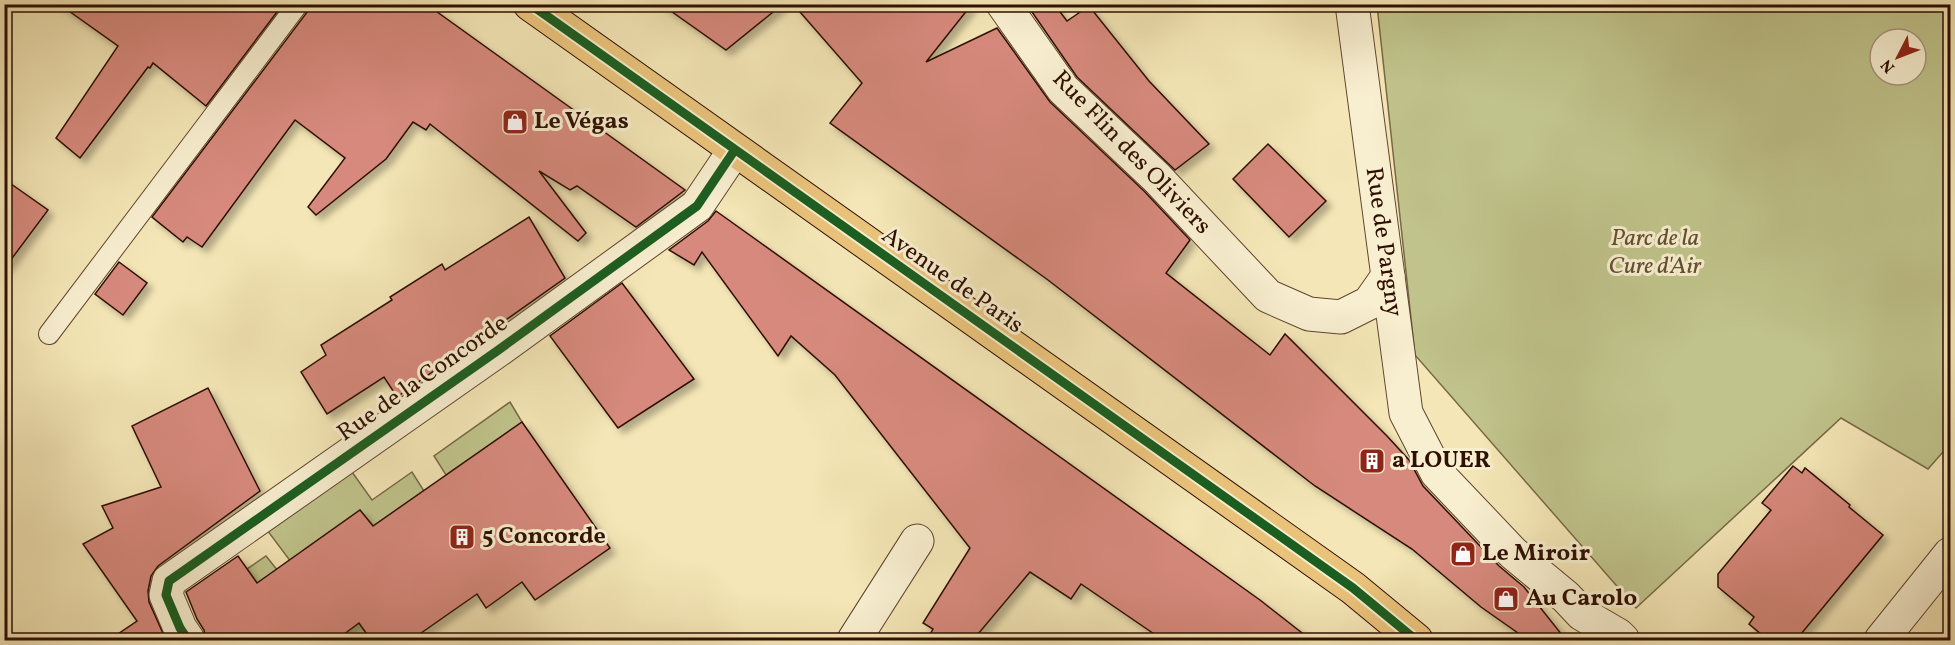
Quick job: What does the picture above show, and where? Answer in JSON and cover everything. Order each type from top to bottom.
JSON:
[{"type":"main road","name":"Avenue de Paris","points":[[530,4],[734,151],[1353,588],[1416,640]]},
{"type":"street","name":"Rue Flin des Oliviers","points":[[1003,4],[1063,89],[1157,178],[1268,296],[1309,314],[1341,317],[1369,303],[1388,276]]},
{"type":"street","name":"Rue de Pargny","points":[[1352,4],[1406,413],[1437,473],[1513,553],[1566,597],[1582,614],[1623,640]]},
{"type":"street","name":"Rue de la Concorde","points":[[188,640],[166,596],[169,581],[497,351],[697,206],[734,151]]},
{"type":"street","points":[[854,640],[917,541]]},
{"type":"street","points":[[1881,640],[1950,554]]},
{"type":"lane","points":[[50,333],[298,4]]},
{"type":"green space","name":"Parc de la Cure d'Air","points":[[1377,5],[1950,5],[1950,444],[1928,469],[1841,418],[1636,608],[1415,355]]},
{"type":"green space","points":[[510,402],[522,422],[446,475],[434,456]]},
{"type":"green space","points":[[352,472],[372,500],[412,472],[424,491],[373,526],[360,510],[305,549],[297,570],[267,530]]},
{"type":"green space","points":[[266,556],[290,586],[340,636],[359,623],[371,640],[297,640],[247,569]]},
{"type":"building","points":[[59,4],[283,4],[206,106],[153,63],[80,158],[56,138],[118,46]]},
{"type":"building","points":[[310,4],[426,4],[685,190],[636,227],[577,186],[570,190],[539,171],[586,233],[578,241],[430,124],[426,130],[413,122],[386,159],[316,215],[308,207],[345,158],[295,120],[202,247],[187,237],[183,242],[152,217],[308,11]]},
{"type":"building","points":[[661,4],[783,4],[726,50]]},
{"type":"building","points":[[793,4],[972,4],[926,62],[997,28],[1050,102],[1144,191],[1190,240],[1166,273],[1270,355],[1285,334],[1387,436],[1409,460],[1423,486],[1499,566],[1524,587],[1566,640],[1528,640],[1481,607],[1412,549],[1315,486],[1048,280],[830,123],[862,83]]},
{"type":"building","points":[[1047,4],[1054,4],[1067,21],[1089,6],[1149,81],[1209,144],[1175,170],[1077,77],[1032,12]]},
{"type":"building","points":[[1268,144],[1326,201],[1289,237],[1233,179]]},
{"type":"building","points":[[4,179],[48,210],[4,269]]},
{"type":"building","points":[[716,211],[1260,600],[1311,640],[1163,640],[1081,584],[1071,599],[1030,572],[973,640],[927,640],[933,629],[923,623],[970,548],[835,375],[791,336],[778,356],[702,252],[694,265],[669,250],[708,221]]},
{"type":"building","points":[[529,217],[565,278],[397,397],[384,377],[327,414],[301,372],[326,355],[321,345],[392,300],[390,297],[442,264],[445,270]]},
{"type":"building","points":[[119,262],[147,283],[123,315],[95,294]]},
{"type":"building","points":[[622,283],[694,379],[618,428],[550,336]]},
{"type":"building","points":[[208,388],[260,491],[158,566],[151,576],[148,591],[149,602],[166,640],[109,640],[137,621],[83,544],[113,528],[102,506],[161,487],[132,426]]},
{"type":"building","name":"5 Concorde","points":[[522,422],[610,548],[535,600],[522,582],[486,608],[477,594],[411,640],[371,640],[359,623],[336,640],[206,640],[204,630],[186,592],[238,556],[257,583],[360,510],[373,526]]},
{"type":"building","points":[[1793,466],[1802,473],[1805,468],[1883,535],[1796,640],[1768,640],[1749,624],[1754,617],[1718,587],[1718,574],[1771,510],[1762,503]]},
{"type":"cycle path","points":[[530,4],[1353,588],[1416,640]]},
{"type":"cycle path","points":[[188,640],[180,628],[166,595],[169,581],[497,351],[697,206],[734,151]]},
{"type":"place","name":"Le Végas","points":[[515,122]]},
{"type":"place","name":"a LOUER","points":[[1372,461]]},
{"type":"place","name":"5 Concorde","points":[[462,537]]},
{"type":"place","name":"Le Miroir","points":[[1463,554]]},
{"type":"place","name":"Au Carolo","points":[[1506,599]]}]
